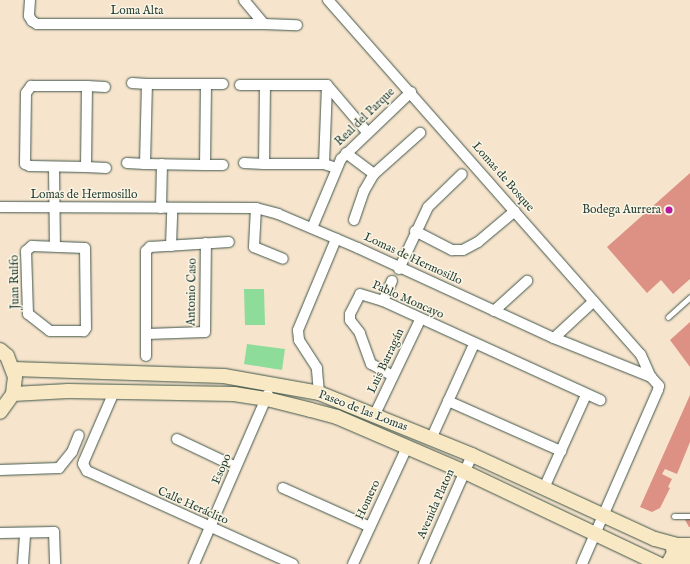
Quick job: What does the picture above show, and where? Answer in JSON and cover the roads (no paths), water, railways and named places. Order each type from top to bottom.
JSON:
[{"type":"street","name":"Loma Alta","points":[[30,0],[29,16],[32,21],[37,24],[297,25]]},
{"type":"street","points":[[244,0],[264,24]]},
{"type":"street","name":"Lomas de Bosque","points":[[328,0],[411,92],[641,355],[651,377]]},
{"type":"street","points":[[132,83],[223,84]]},
{"type":"street","points":[[145,164],[147,84]]},
{"type":"street","points":[[205,165],[206,84]]},
{"type":"street","points":[[240,85],[327,85],[367,132]]},
{"type":"street","points":[[264,164],[265,85]]},
{"type":"street","points":[[324,164],[327,85]]},
{"type":"street","points":[[105,87],[30,86],[28,89],[25,164],[30,166],[106,168]]},
{"type":"street","points":[[86,168],[87,86]]},
{"type":"street","name":"Real del Parque","points":[[312,228],[336,168],[346,153],[411,92]]},
{"type":"street","points":[[354,220],[364,191],[374,174],[420,133]]},
{"type":"street","points":[[346,153],[374,174]]},
{"type":"street","points":[[127,163],[223,165]]},
{"type":"street","points":[[244,163],[324,164],[336,168]]},
{"type":"street","points":[[161,208],[162,164]]},
{"type":"street","points":[[54,167],[55,246]]},
{"type":"street","points":[[399,269],[415,232],[428,208],[462,174]]},
{"type":"street","name":"Lomas de Hermosillo","points":[[0,208],[256,208],[312,228],[399,269],[554,338],[651,377]]},
{"type":"street","points":[[171,246],[172,208]]},
{"type":"street","points":[[256,208],[254,246],[282,259]]},
{"type":"street","points":[[415,232],[452,250],[463,250],[478,242],[515,210]]},
{"type":"street","points":[[319,393],[317,368],[299,340],[298,330],[336,239]]},
{"type":"street","name":"Antonio Caso","points":[[146,356],[146,251],[150,248],[229,242]]},
{"type":"street","name":"Antonio Caso","points":[[147,334],[200,334],[205,332],[206,243]]},
{"type":"street","name":"Juan Rulfo","points":[[32,246],[55,246],[85,248],[86,328],[84,331],[50,331],[28,314],[26,251],[32,246]]},
{"type":"street","points":[[383,301],[392,281]]},
{"type":"street","points":[[494,310],[527,281]]},
{"type":"street","name":"Pablo Moncayo","points":[[393,376],[371,364],[360,333],[349,317],[360,294],[383,301],[420,320],[600,400]]},
{"type":"street","points":[[554,338],[594,301]]},
{"type":"street","name":"Luis Barragán","points":[[375,414],[420,320]]},
{"type":"street","points":[[432,439],[474,344]]},
{"type":"street","points":[[0,350],[13,369],[13,394],[0,412]]},
{"type":"street","name":"Paseo de las Lomas","points":[[13,369],[224,376],[272,383],[319,393],[375,414],[472,455],[603,516],[672,544],[690,545]]},
{"type":"street","points":[[131,373],[131,392]]},
{"type":"street","points":[[582,564],[658,390],[659,386],[651,377]]},
{"type":"street","name":"Esopo","points":[[194,564],[267,399],[272,383]]},
{"type":"street","name":"Paseo de las Lomas","points":[[13,394],[114,392],[234,394],[267,399],[337,417],[464,472],[659,564]]},
{"type":"street","name":"Calle Heráclito","points":[[114,392],[84,460],[84,468],[210,528],[293,564]]},
{"type":"street","points":[[544,488],[586,395]]},
{"type":"street","points":[[448,401],[561,451]]},
{"type":"street","points":[[0,470],[59,468],[72,452],[79,435]]},
{"type":"street","points":[[177,439],[236,467]]},
{"type":"street","name":"Homero","points":[[353,564],[407,447]]},
{"type":"street","name":"Avenida Platon","points":[[424,564],[472,455]]},
{"type":"street","points":[[283,488],[370,527]]},
{"type":"street","points":[[0,533],[54,532],[55,564]]},
{"type":"street","points":[[23,564],[25,533]]},
{"type":"street","points":[[668,564],[674,553],[672,544]]},
{"type":"street","points":[[682,564],[690,550]]},
{"type":"lane","points":[[668,317],[690,297]]},
{"type":"lane","points":[[674,516],[690,516]]},
{"type":"place","name":"Bodega Aurrera","points":[[669,210]]}]
